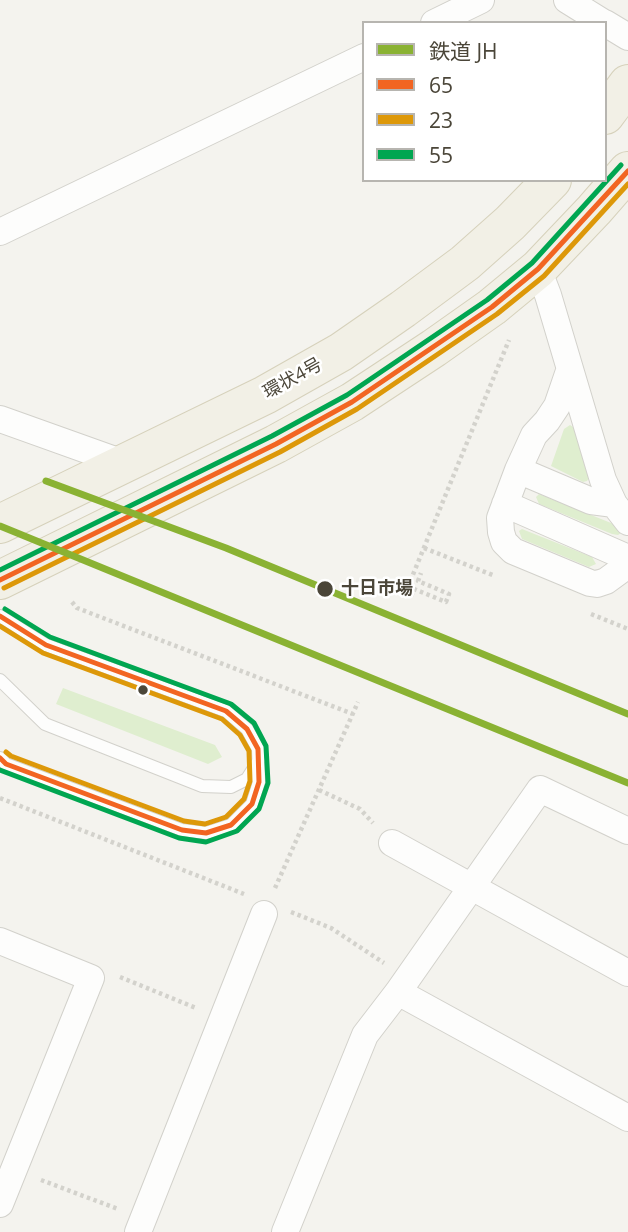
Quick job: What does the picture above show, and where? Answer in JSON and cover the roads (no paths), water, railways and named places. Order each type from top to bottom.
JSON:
[{"type":"main road","points":[[607,112],[628,84]]},
{"type":"main road","points":[[11,575],[276,444],[352,402],[492,307],[538,269],[628,170]]},
{"type":"main road","name":"環状4号","points":[[0,524],[265,395],[341,352],[465,262],[510,223],[550,182]]},
{"type":"street","points":[[438,21],[481,0]]},
{"type":"street","points":[[567,0],[602,21]]},
{"type":"street","points":[[607,24],[628,37]]},
{"type":"street","points":[[0,232],[362,58]]},
{"type":"street","points":[[538,269],[603,480],[621,513]]},
{"type":"street","points":[[569,371],[557,406],[534,435],[505,504],[500,518],[504,542],[513,551],[590,583],[606,581],[628,565]]},
{"type":"street","points":[[0,419],[116,468]]},
{"type":"street","points":[[518,470],[621,513]]},
{"type":"street","points":[[505,504],[628,558]]},
{"type":"street","points":[[285,1232],[365,1035],[540,789],[628,831]]},
{"type":"street","points":[[393,844],[628,973]]},
{"type":"street","points":[[141,1225],[264,914]]},
{"type":"street","points":[[0,941],[91,978],[8,1175],[0,1204]]},
{"type":"street","points":[[402,985],[628,1118]]},
{"type":"lane","points":[[0,616],[46,645],[226,711],[247,729],[258,749],[259,782],[252,804],[232,825],[206,833],[169,826],[6,764],[0,758]]},
{"type":"lane","points":[[0,680],[45,724],[202,786],[231,787],[247,779],[259,760]]},
{"type":"rail line","name":"JH","points":[[46,481],[226,548],[628,714]]},
{"type":"rail line","name":"JH","points":[[0,526],[628,783]]},
{"type":"place","name":"十日市場","points":[[325,589]]}]
